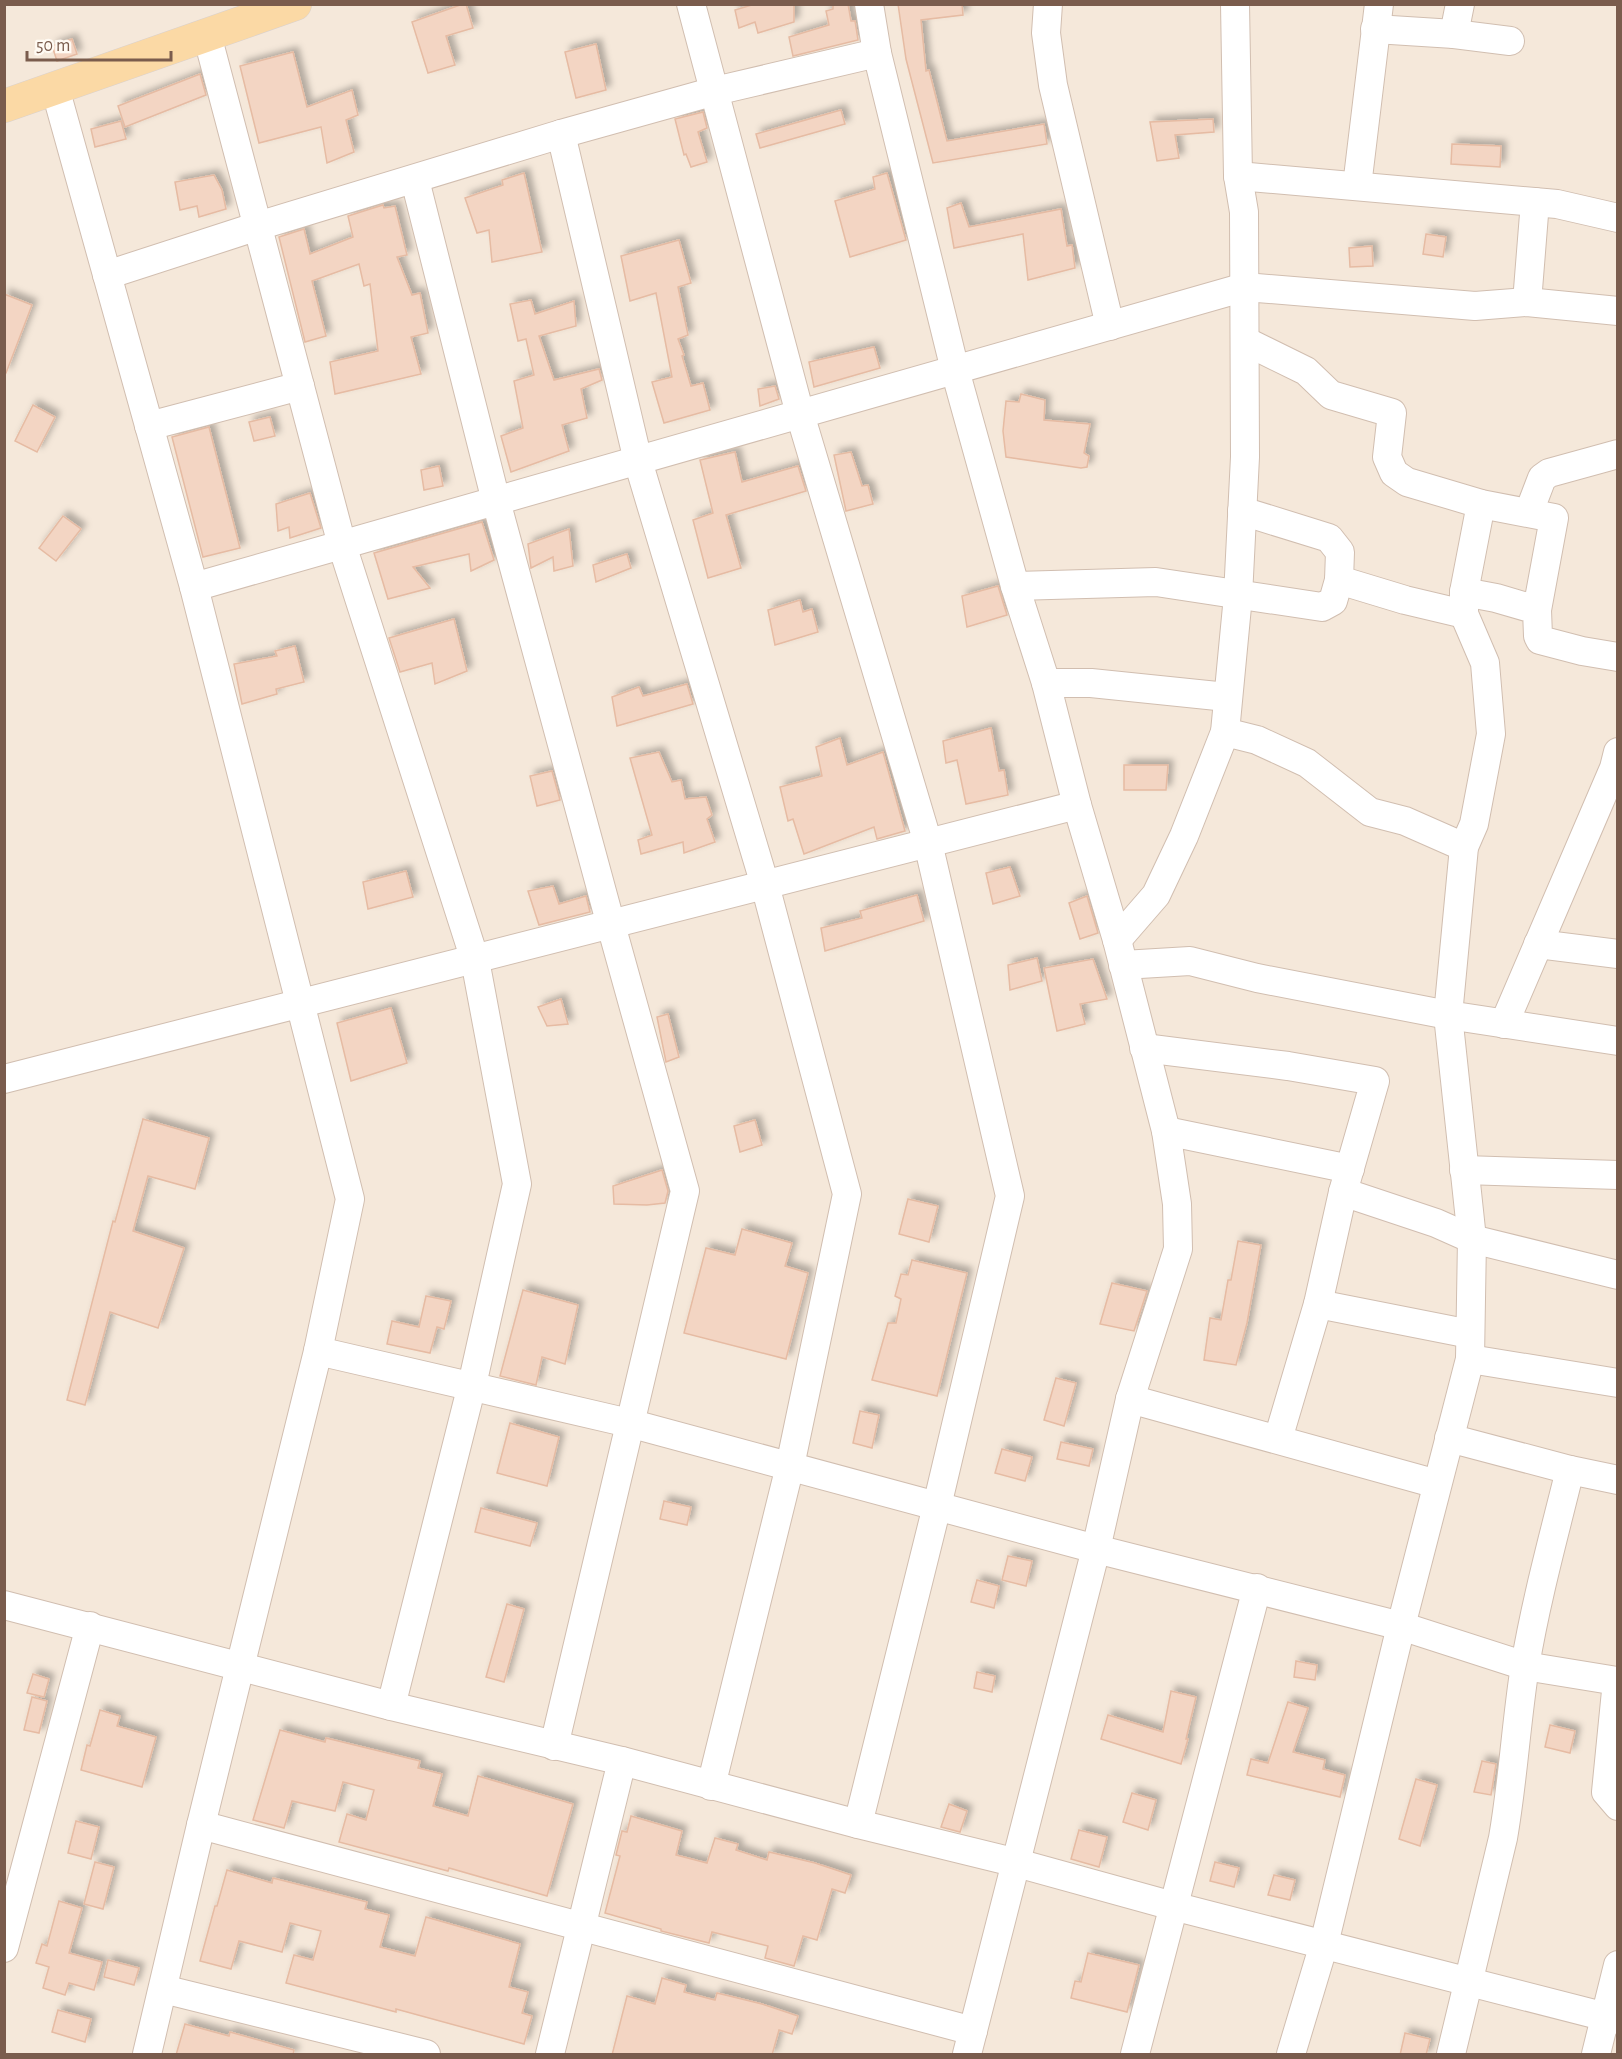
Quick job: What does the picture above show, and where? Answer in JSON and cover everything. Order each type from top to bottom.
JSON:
[{"type":"main road","points":[[5,103],[55,88],[295,4]]},
{"type":"street","points":[[691,4],[800,414],[928,843],[1010,1196],[937,1506],[858,1824]]},
{"type":"street","points":[[201,1825],[581,1927],[970,2043],[1096,1549],[1130,1399],[1178,1249],[1177,1204],[1166,1131],[1120,952],[1077,805],[1046,683],[1015,586],[955,370],[877,53],[869,4]]},
{"type":"street","points":[[1048,4],[1046,33],[1053,85],[1110,326]]},
{"type":"street","points":[[1120,952],[1156,896],[1184,836],[1225,732],[1238,596],[1245,457],[1244,212],[1239,176],[1235,4]]},
{"type":"street","points":[[1454,34],[1460,4]]},
{"type":"street","points":[[1357,186],[1377,17],[1454,34],[1510,41]]},
{"type":"street","points":[[207,35],[342,545],[475,960],[518,1184],[472,1385],[391,1706]]},
{"type":"street","points":[[108,275],[258,226],[561,135],[715,91],[877,53]]},
{"type":"street","points":[[55,88],[194,587],[350,1199],[318,1351],[239,1667],[147,2055]]},
{"type":"street","points":[[561,135],[638,461],[765,885],[847,1194],[790,1466],[711,1786]]},
{"type":"street","points":[[1239,176],[1557,204],[1617,218]]},
{"type":"street","points":[[415,180],[496,501],[685,1191],[554,1746]]},
{"type":"street","points":[[1527,302],[1535,202]]},
{"type":"street","points":[[194,587],[1245,287],[1475,306],[1527,302],[1617,311]]},
{"type":"street","points":[[1245,341],[1306,370],[1331,395],[1392,413],[1387,457],[1394,473],[1407,482],[1481,504],[1554,518],[1537,609],[1538,636],[1540,640],[1617,657]]},
{"type":"street","points":[[149,426],[300,386]]},
{"type":"street","points":[[1529,512],[1542,478],[1550,473],[1617,454]]},
{"type":"street","points":[[1291,2055],[1323,1944],[1470,1346],[1472,1239],[1448,1016],[1464,847],[1474,824],[1491,734],[1485,663],[1464,603],[1481,504]]},
{"type":"street","points":[[1015,586],[1156,582],[1322,607],[1333,601],[1339,580],[1340,552],[1329,538],[1242,511]]},
{"type":"street","points":[[1339,580],[1405,600],[1464,603],[1496,598],[1537,609]]},
{"type":"street","points":[[1046,683],[1091,683],[1227,697]]},
{"type":"street","points":[[1225,732],[1257,740],[1307,763],[1370,812],[1406,821],[1464,847]]},
{"type":"street","points":[[1504,1024],[1616,763]]},
{"type":"street","points":[[4,1079],[1077,805]]},
{"type":"street","points":[[1538,944],[1617,954]]},
{"type":"street","points":[[1120,952],[1190,961],[1257,978],[1448,1016],[1617,1041]]},
{"type":"street","points":[[1144,1048],[1288,1066],[1375,1081],[1347,1181],[1318,1304],[1278,1439]]},
{"type":"street","points":[[1166,1131],[1347,1181],[1472,1239],[1617,1275]]},
{"type":"street","points":[[1464,1170],[1617,1175]]},
{"type":"street","points":[[1318,1304],[1617,1383]]},
{"type":"street","points":[[318,1351],[629,1422],[1096,1549],[1401,1626],[1525,1666],[1617,1679],[1606,1792],[1617,1806]]},
{"type":"street","points":[[1130,1399],[1437,1484]]},
{"type":"street","points":[[1449,1438],[1617,1480]]},
{"type":"street","points":[[1451,2055],[1505,1826],[1525,1666],[1545,1569],[1570,1470]]},
{"type":"street","points":[[1135,2055],[1257,1588]]},
{"type":"street","points":[[4,1605],[391,1706],[622,1761],[711,1786],[1017,1863],[1173,1906],[1611,2018]]},
{"type":"street","points":[[4,1948],[90,1626]]},
{"type":"street","points":[[550,2055],[622,1761]]},
{"type":"street","points":[[1596,2055],[1611,2018],[1617,1965]]},
{"type":"street","points":[[164,1989],[426,2055]]},
{"type":"shaded area","points":[[5,5],[1617,5],[1617,2054],[5,2054]]},
{"type":"building","points":[[466,4],[473,28],[446,36],[455,65],[428,73],[412,22]]},
{"type":"building","points":[[755,4],[794,4],[794,22],[758,33],[755,22],[739,28],[735,10]]},
{"type":"building","points":[[833,4],[848,4],[851,21],[855,21],[858,40],[793,56],[789,37],[829,25],[826,11],[833,9]]},
{"type":"building","points":[[898,4],[962,4],[963,15],[921,20],[926,71],[929,70],[947,141],[1044,124],[1047,144],[933,163],[906,59]]},
{"type":"building","points":[[72,39],[77,54],[57,61],[52,46]]},
{"type":"building","points":[[596,44],[606,90],[576,98],[565,52]]},
{"type":"building","points":[[293,52],[307,107],[352,90],[358,115],[346,120],[354,152],[327,163],[321,127],[259,143],[240,66]]},
{"type":"building","points":[[200,74],[206,95],[125,127],[118,106]]},
{"type":"building","points":[[841,110],[845,124],[760,148],[756,134]]},
{"type":"building","points":[[703,112],[707,128],[698,132],[707,162],[691,167],[686,154],[684,155],[675,119]]},
{"type":"building","points":[[1213,119],[1214,132],[1175,135],[1179,158],[1157,161],[1150,122]]},
{"type":"building","points":[[121,121],[126,139],[95,147],[91,129]]},
{"type":"building","points":[[1452,144],[1501,146],[1500,167],[1451,164]]},
{"type":"building","points":[[524,173],[542,252],[492,262],[489,230],[477,233],[465,198],[503,185],[502,180]]},
{"type":"building","points":[[887,173],[906,240],[850,257],[835,201],[875,189],[873,177]]},
{"type":"building","points":[[214,175],[222,190],[226,209],[199,217],[197,206],[180,210],[175,182]]},
{"type":"building","points":[[961,203],[969,227],[1061,209],[1067,246],[1072,245],[1075,268],[1028,280],[1023,234],[954,248],[947,208]]},
{"type":"building","points":[[383,205],[384,208],[395,206],[407,255],[397,257],[412,295],[420,293],[428,333],[411,337],[421,374],[335,394],[330,362],[378,351],[370,284],[364,286],[359,264],[312,281],[326,336],[305,342],[279,237],[304,229],[310,254],[353,237],[348,216]]},
{"type":"building","points":[[1426,234],[1446,237],[1443,257],[1423,254]]},
{"type":"building","points":[[679,240],[691,283],[678,287],[688,335],[678,339],[691,386],[703,383],[710,410],[664,423],[652,382],[672,377],[656,293],[630,301],[621,256]]},
{"type":"building","points":[[1372,246],[1373,266],[1350,267],[1349,248]]},
{"type":"building","points":[[4,294],[32,305],[6,373],[4,373]]},
{"type":"building","points":[[531,300],[535,314],[574,301],[576,326],[539,336],[554,380],[599,369],[602,380],[581,389],[587,418],[562,425],[569,451],[511,472],[501,436],[523,428],[514,381],[534,375],[526,339],[518,341],[510,304]]},
{"type":"building","points":[[874,347],[880,368],[814,387],[809,362]]},
{"type":"building","points":[[775,386],[779,399],[760,406],[758,389]]},
{"type":"building","points":[[1021,394],[1045,400],[1044,420],[1090,424],[1084,453],[1089,456],[1087,467],[1006,457],[1003,431],[1006,401],[1019,402]]},
{"type":"building","points":[[33,405],[55,417],[37,452],[15,441]]},
{"type":"building","points":[[270,417],[275,436],[254,441],[249,422]]},
{"type":"building","points":[[209,427],[240,548],[203,557],[172,437]]},
{"type":"building","points":[[735,452],[742,482],[798,466],[806,491],[726,515],[741,568],[708,578],[693,520],[713,513],[700,460]]},
{"type":"building","points":[[851,452],[862,486],[868,485],[873,504],[846,511],[834,455]]},
{"type":"building","points":[[439,466],[443,486],[424,490],[421,470]]},
{"type":"building","points":[[310,493],[321,528],[290,538],[289,527],[278,531],[276,504]]},
{"type":"building","points":[[63,516],[81,529],[56,561],[39,548]]},
{"type":"building","points":[[482,522],[494,560],[471,571],[469,554],[413,567],[430,588],[388,599],[374,553]]},
{"type":"building","points":[[569,529],[573,566],[554,571],[553,557],[531,568],[528,544]]},
{"type":"building","points":[[627,554],[631,568],[596,582],[593,565]]},
{"type":"building","points":[[998,586],[1007,615],[967,627],[962,596]]},
{"type":"building","points":[[800,600],[803,612],[812,609],[818,632],[775,645],[768,610]]},
{"type":"building","points":[[454,619],[467,671],[435,684],[432,663],[400,672],[389,638]]},
{"type":"building","points":[[295,646],[304,682],[276,689],[277,694],[242,704],[234,664],[277,656],[275,651]]},
{"type":"building","points":[[687,684],[693,704],[617,726],[612,697],[639,687],[643,696]]},
{"type":"building","points":[[991,728],[999,771],[1004,770],[1008,795],[966,804],[957,760],[946,763],[943,741]]},
{"type":"building","points":[[840,738],[847,765],[883,752],[905,831],[877,839],[874,827],[804,854],[793,819],[788,821],[780,787],[822,776],[816,747]]},
{"type":"building","points":[[659,752],[672,782],[681,780],[685,799],[706,797],[712,815],[707,819],[715,842],[684,853],[683,842],[641,854],[638,840],[652,835],[630,758]]},
{"type":"building","points":[[1124,765],[1168,765],[1166,790],[1124,790]]},
{"type":"building","points":[[552,771],[560,800],[537,806],[530,776]]},
{"type":"building","points":[[1010,867],[1020,896],[993,904],[986,873]]},
{"type":"building","points":[[406,871],[413,897],[368,909],[363,882]]},
{"type":"building","points":[[553,886],[559,904],[586,896],[590,912],[539,925],[528,891]]},
{"type":"building","points":[[917,895],[924,921],[825,951],[821,928],[862,918],[860,911]]},
{"type":"building","points":[[1087,896],[1098,933],[1080,939],[1069,903]]},
{"type":"building","points":[[1037,958],[1042,981],[1010,990],[1008,965]]},
{"type":"building","points":[[1093,959],[1107,999],[1080,1004],[1085,1024],[1057,1031],[1044,968]]},
{"type":"building","points":[[561,999],[568,1024],[547,1026],[538,1007]]},
{"type":"building","points":[[391,1008],[407,1063],[351,1081],[337,1023]]},
{"type":"building","points":[[668,1014],[679,1057],[666,1062],[657,1017]]},
{"type":"building","points":[[143,1119],[209,1138],[195,1189],[148,1176],[133,1231],[184,1248],[158,1328],[110,1312],[85,1405],[67,1400],[113,1221],[115,1222]]},
{"type":"building","points":[[755,1120],[762,1145],[740,1152],[734,1126]]},
{"type":"building","points":[[662,1170],[668,1191],[665,1203],[614,1204],[613,1186]]},
{"type":"building","points":[[908,1199],[938,1206],[929,1242],[899,1234]]},
{"type":"building","points":[[742,1229],[792,1243],[785,1266],[808,1273],[786,1359],[684,1333],[706,1248],[735,1255]]},
{"type":"building","points":[[1238,1241],[1261,1245],[1247,1323],[1236,1365],[1204,1360],[1210,1318],[1221,1320]]},
{"type":"building","points":[[912,1260],[967,1273],[937,1396],[872,1380],[888,1323],[896,1323],[901,1299],[895,1296],[901,1274],[908,1275]]},
{"type":"building","points":[[1112,1283],[1147,1291],[1134,1331],[1100,1324]]},
{"type":"building","points":[[523,1290],[578,1305],[565,1364],[542,1357],[536,1385],[500,1376]]},
{"type":"building","points":[[426,1296],[451,1301],[444,1329],[437,1327],[430,1353],[387,1344],[392,1321],[419,1327]]},
{"type":"building","points":[[1056,1378],[1076,1383],[1064,1426],[1044,1420]]},
{"type":"building","points":[[860,1411],[879,1415],[872,1448],[853,1443]]},
{"type":"building","points":[[510,1423],[559,1437],[547,1486],[497,1473]]},
{"type":"building","points":[[1061,1442],[1093,1449],[1089,1466],[1057,1459]]},
{"type":"building","points":[[1002,1449],[1032,1457],[1025,1481],[995,1473]]},
{"type":"building","points":[[664,1501],[691,1507],[687,1525],[660,1519]]},
{"type":"building","points":[[481,1508],[537,1523],[530,1546],[475,1532]]},
{"type":"building","points":[[1008,1556],[1032,1561],[1026,1586],[1002,1580]]},
{"type":"building","points":[[977,1580],[999,1586],[994,1608],[971,1602]]},
{"type":"building","points":[[507,1604],[524,1609],[504,1682],[486,1677]]},
{"type":"building","points":[[1296,1661],[1317,1665],[1315,1680],[1294,1677]]},
{"type":"building","points":[[977,1672],[995,1676],[992,1692],[974,1688]]},
{"type":"building","points":[[33,1674],[49,1679],[44,1697],[27,1693]]},
{"type":"building","points":[[1171,1691],[1196,1697],[1181,1764],[1101,1739],[1108,1715],[1163,1732]]},
{"type":"building","points":[[32,1697],[47,1701],[39,1733],[24,1730]]},
{"type":"building","points":[[1288,1702],[1308,1708],[1293,1752],[1325,1760],[1323,1769],[1345,1775],[1340,1797],[1247,1775],[1251,1759],[1268,1763]]},
{"type":"building","points":[[100,1710],[120,1716],[117,1726],[156,1737],[142,1787],[81,1770],[87,1745],[90,1746]]},
{"type":"building","points":[[1550,1725],[1575,1731],[1570,1753],[1545,1747]]},
{"type":"building","points":[[280,1730],[325,1742],[326,1738],[420,1761],[418,1768],[442,1774],[433,1806],[468,1816],[478,1776],[573,1804],[547,1896],[449,1868],[448,1871],[339,1842],[347,1814],[366,1820],[374,1790],[343,1782],[335,1811],[292,1801],[284,1828],[253,1820]]},
{"type":"building","points":[[1482,1761],[1496,1764],[1491,1795],[1474,1792]]},
{"type":"building","points":[[1416,1779],[1437,1785],[1420,1846],[1399,1839]]},
{"type":"building","points":[[1132,1793],[1156,1800],[1148,1830],[1123,1822]]},
{"type":"building","points":[[949,1804],[967,1811],[960,1832],[941,1827]]},
{"type":"building","points":[[631,1816],[682,1831],[676,1855],[707,1863],[715,1838],[738,1844],[736,1850],[767,1860],[769,1852],[815,1863],[851,1875],[845,1893],[832,1889],[817,1940],[803,1936],[794,1966],[765,1958],[768,1946],[712,1932],[709,1943],[661,1931],[661,1929],[605,1913],[620,1856],[616,1855],[622,1831],[627,1832]]},
{"type":"building","points":[[76,1821],[99,1827],[91,1859],[68,1853]]},
{"type":"building","points":[[1079,1830],[1107,1837],[1099,1867],[1071,1859]]},
{"type":"building","points":[[95,1862],[114,1867],[103,1909],[84,1904]]},
{"type":"building","points":[[1215,1862],[1239,1868],[1234,1887],[1210,1881]]},
{"type":"building","points":[[227,1870],[272,1883],[273,1878],[367,1902],[365,1909],[389,1915],[380,1947],[415,1956],[426,1917],[520,1944],[509,1987],[528,1992],[522,2013],[532,2016],[524,2044],[396,2009],[396,2012],[286,1983],[294,1955],[313,1960],[321,1931],[290,1923],[282,1952],[239,1941],[231,1969],[200,1961]]},
{"type":"building","points":[[1274,1875],[1295,1880],[1290,1900],[1268,1895]]},
{"type":"building","points":[[59,1901],[82,1908],[69,1953],[102,1962],[94,1990],[69,1983],[65,1995],[43,1988],[49,1967],[36,1963],[42,1944],[47,1946]]},
{"type":"building","points":[[1088,1953],[1139,1965],[1127,2012],[1071,1998],[1075,1981],[1081,1982]]},
{"type":"building","points":[[108,1960],[139,1968],[134,1985],[104,1977]]},
{"type":"building","points":[[662,1978],[686,1985],[684,1992],[715,2000],[717,1993],[798,2016],[792,2034],[779,2030],[772,2055],[612,2055],[627,1996],[655,2004]]},
{"type":"building","points":[[58,2010],[91,2019],[85,2042],[52,2032]]},
{"type":"building","points":[[185,2024],[229,2036],[230,2032],[294,2050],[293,2055],[176,2055]]},
{"type":"building","points":[[1405,2033],[1430,2039],[1426,2055],[1400,2055]]}]
